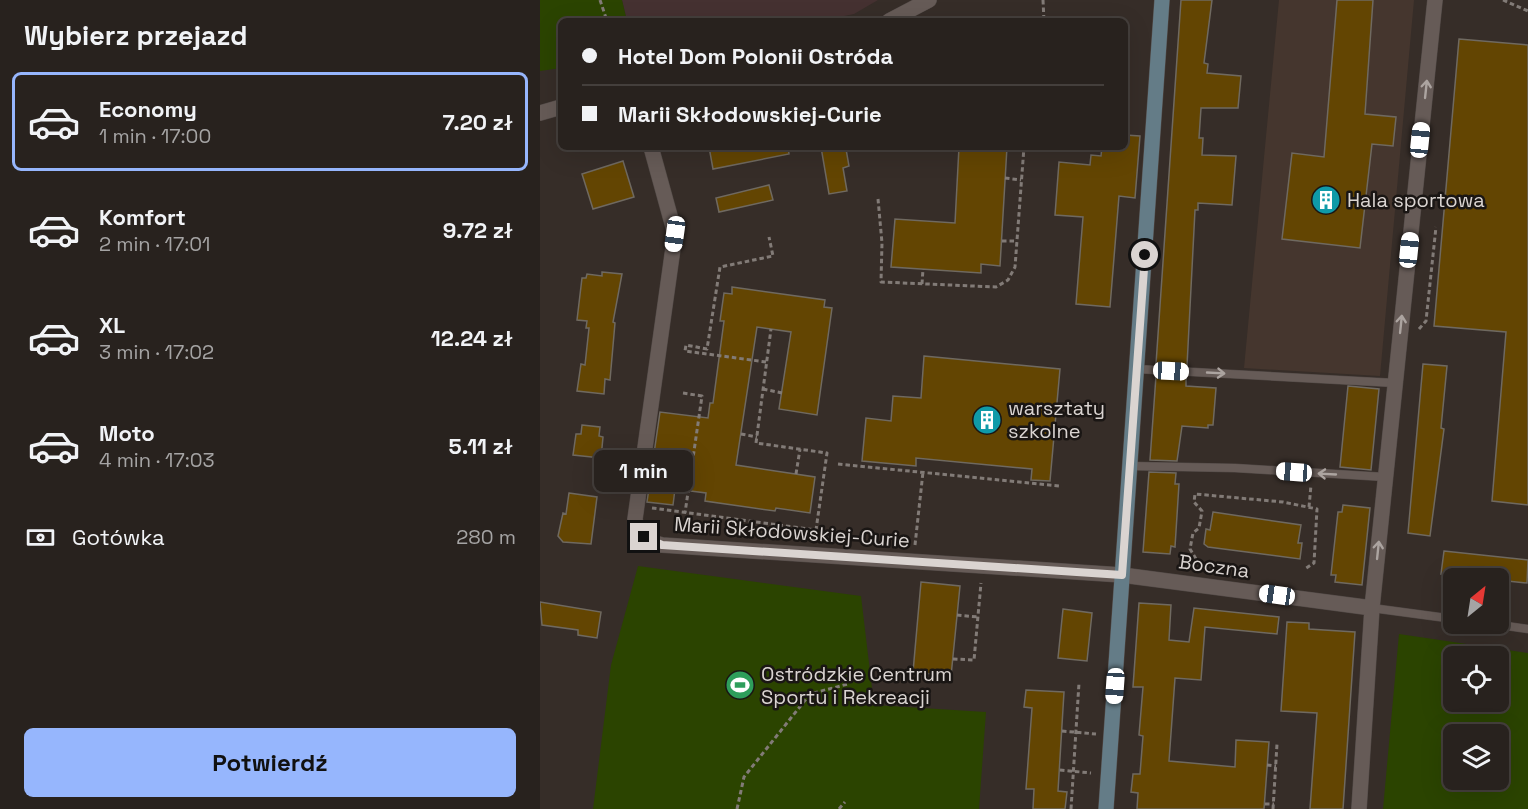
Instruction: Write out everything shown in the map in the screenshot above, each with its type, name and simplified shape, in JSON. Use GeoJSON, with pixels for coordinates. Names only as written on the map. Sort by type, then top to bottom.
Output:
{"type":"FeatureCollection","features":[{"type":"Feature","properties":{"kind":"street"},"geometry":{"type":"LineString","coordinates":[[895,18],[929,0]]}},
{"type":"Feature","properties":{"kind":"street"},"geometry":{"type":"LineString","coordinates":[[1106,809],[1162,0]]}},
{"type":"Feature","properties":{"kind":"street"},"geometry":{"type":"LineString","coordinates":[[1359,809],[1372,608],[1435,0]]}},
{"type":"Feature","properties":{"kind":"street"},"geometry":{"type":"LineString","coordinates":[[540,113],[558,109]]}},
{"type":"Feature","properties":{"kind":"street","name":"Marii Skłodowskiej-Curie"},"geometry":{"type":"LineString","coordinates":[[652,150],[675,234],[637,506],[636,525],[639,532],[650,542],[662,545],[1122,575]]}},
{"type":"Feature","properties":{"kind":"street","name":"Boczna"},"geometry":{"type":"LineString","coordinates":[[1122,575],[1372,608]]}},
{"type":"Feature","properties":{"kind":"lane"},"geometry":{"type":"LineString","coordinates":[[1137,369],[1395,382]]}},
{"type":"Feature","properties":{"kind":"lane"},"geometry":{"type":"LineString","coordinates":[[1130,466],[1235,468],[1385,477]]}},
{"type":"Feature","properties":{"kind":"lane"},"geometry":{"type":"LineString","coordinates":[[1372,608],[1443,618]]}},
{"type":"Feature","properties":{"kind":"lane"},"geometry":{"type":"LineString","coordinates":[[1509,626],[1528,628]]}},
{"type":"Feature","properties":{"kind":"path"},"geometry":{"type":"LineString","coordinates":[[600,0],[606,18]]}},
{"type":"Feature","properties":{"kind":"path"},"geometry":{"type":"LineString","coordinates":[[1043,0],[1044,18]]}},
{"type":"Feature","properties":{"kind":"path"},"geometry":{"type":"LineString","coordinates":[[1503,0],[1528,11]]}},
{"type":"Feature","properties":{"kind":"path"},"geometry":{"type":"LineString","coordinates":[[878,199],[882,243],[881,282],[989,288],[1002,284],[1015,267],[1024,150]]}},
{"type":"Feature","properties":{"kind":"path"},"geometry":{"type":"LineString","coordinates":[[1005,178],[1022,180]]}},
{"type":"Feature","properties":{"kind":"path"},"geometry":{"type":"LineString","coordinates":[[766,362],[686,351],[686,345],[707,349],[720,267],[773,256],[769,237]]}},
{"type":"Feature","properties":{"kind":"path"},"geometry":{"type":"LineString","coordinates":[[1002,241],[1017,242]]}},
{"type":"Feature","properties":{"kind":"path"},"geometry":{"type":"LineString","coordinates":[[922,284],[923,269]]}},
{"type":"Feature","properties":{"kind":"path"},"geometry":{"type":"LineString","coordinates":[[637,506],[816,530],[827,453],[756,443],[771,329]]}},
{"type":"Feature","properties":{"kind":"path"},"geometry":{"type":"LineString","coordinates":[[763,389],[782,393]]}},
{"type":"Feature","properties":{"kind":"path"},"geometry":{"type":"LineString","coordinates":[[683,393],[702,396],[685,513]]}},
{"type":"Feature","properties":{"kind":"path"},"geometry":{"type":"LineString","coordinates":[[741,434],[757,437]]}},
{"type":"Feature","properties":{"kind":"path"},"geometry":{"type":"LineString","coordinates":[[796,474],[800,449]]}},
{"type":"Feature","properties":{"kind":"path"},"geometry":{"type":"LineString","coordinates":[[838,464],[1060,486]]}},
{"type":"Feature","properties":{"kind":"path"},"geometry":{"type":"LineString","coordinates":[[914,561],[923,472]]}},
{"type":"Feature","properties":{"kind":"path"},"geometry":{"type":"LineString","coordinates":[[1308,507],[1313,473]]}},
{"type":"Feature","properties":{"kind":"path"},"geometry":{"type":"LineString","coordinates":[[1196,559],[1190,549],[1193,533],[1199,528],[1202,511],[1194,502],[1195,494],[1283,502],[1317,509],[1314,563],[1305,569]]}},
{"type":"Feature","properties":{"kind":"path"},"geometry":{"type":"LineString","coordinates":[[953,659],[974,660],[983,566]]}},
{"type":"Feature","properties":{"kind":"path"},"geometry":{"type":"LineString","coordinates":[[957,615],[978,617]]}},
{"type":"Feature","properties":{"kind":"path"},"geometry":{"type":"LineString","coordinates":[[1071,809],[1079,683]]}},
{"type":"Feature","properties":{"kind":"path"},"geometry":{"type":"LineString","coordinates":[[737,809],[744,777],[810,694],[848,684]]}},
{"type":"Feature","properties":{"kind":"path"},"geometry":{"type":"LineString","coordinates":[[1062,731],[1101,734]]}},
{"type":"Feature","properties":{"kind":"path"},"geometry":{"type":"LineString","coordinates":[[1274,809],[1278,744]]}},
{"type":"Feature","properties":{"kind":"path"},"geometry":{"type":"LineString","coordinates":[[1267,765],[1276,766]]}},
{"type":"Feature","properties":{"kind":"path"},"geometry":{"type":"LineString","coordinates":[[1060,770],[1098,774]]}},
{"type":"Feature","properties":{"kind":"path"},"geometry":{"type":"LineString","coordinates":[[839,809],[845,802]]}},
{"type":"Feature","properties":{"kind":"path"},"geometry":{"type":"LineString","coordinates":[[1265,804],[1274,804]]}},
{"type":"Feature","properties":{"kind":"shaded area"},"geometry":{"type":"Polygon","coordinates":[[[622,0],[878,0],[854,14],[834,18],[626,18],[622,0]]]}},
{"type":"Feature","properties":{"kind":"shaded area"},"geometry":{"type":"Polygon","coordinates":[[[1279,0],[1414,0],[1380,376],[1244,368],[1279,0]]]}},
{"type":"Feature","properties":{"kind":"green space"},"geometry":{"type":"Polygon","coordinates":[[[540,0],[622,0],[626,18],[558,18],[558,68],[540,71],[540,0]]]}},
{"type":"Feature","properties":{"kind":"green space","name":"Ostródzkie Centrum Sportu i Rekreacji"},"geometry":{"type":"Polygon","coordinates":[[[638,566],[861,596],[874,705],[986,712],[979,809],[593,809],[611,665],[638,566]]]}},
{"type":"Feature","properties":{"kind":"green space"},"geometry":{"type":"Polygon","coordinates":[[[1399,634],[1480,646],[1443,646],[1443,712],[1509,712],[1509,650],[1528,653],[1528,809],[1383,809],[1399,634]]]}},
{"type":"Feature","properties":{"kind":"building"},"geometry":{"type":"Polygon","coordinates":[[[1181,0],[1212,0],[1204,63],[1208,64],[1207,73],[1241,76],[1238,108],[1201,108],[1199,138],[1203,138],[1202,155],[1236,156],[1232,205],[1198,203],[1198,210],[1195,210],[1187,366],[1156,364],[1181,0]]]}},
{"type":"Feature","properties":{"kind":"building"},"geometry":{"type":"Polygon","coordinates":[[[1337,0],[1373,0],[1365,114],[1396,117],[1393,146],[1372,144],[1360,248],[1282,239],[1292,153],[1324,157],[1337,0]]]}},
{"type":"Feature","properties":{"kind":"building"},"geometry":{"type":"Polygon","coordinates":[[[1459,39],[1528,45],[1528,505],[1492,501],[1506,332],[1434,326],[1459,39]]]}},
{"type":"Feature","properties":{"kind":"building"},"geometry":{"type":"Polygon","coordinates":[[[1128,135],[1140,136],[1135,198],[1119,196],[1110,307],[1076,304],[1083,217],[1055,215],[1059,162],[1090,165],[1091,155],[1101,156],[1102,150],[1128,150],[1128,135]]]}},
{"type":"Feature","properties":{"kind":"building"},"geometry":{"type":"Polygon","coordinates":[[[710,150],[788,150],[789,154],[713,169],[710,150]]]}},
{"type":"Feature","properties":{"kind":"building"},"geometry":{"type":"Polygon","coordinates":[[[822,150],[846,150],[849,166],[843,168],[847,191],[829,194],[822,150]]]}},
{"type":"Feature","properties":{"kind":"building"},"geometry":{"type":"Polygon","coordinates":[[[959,150],[1007,150],[1000,266],[981,264],[981,273],[891,267],[895,219],[955,223],[959,150]]]}},
{"type":"Feature","properties":{"kind":"building"},"geometry":{"type":"Polygon","coordinates":[[[623,161],[634,197],[593,209],[582,174],[623,161]]]}},
{"type":"Feature","properties":{"kind":"building"},"geometry":{"type":"Polygon","coordinates":[[[769,185],[773,200],[719,212],[716,198],[769,185]]]}},
{"type":"Feature","properties":{"kind":"building"},"geometry":{"type":"Polygon","coordinates":[[[602,272],[622,274],[613,322],[615,323],[610,380],[605,379],[604,394],[577,391],[581,364],[585,365],[589,328],[586,328],[587,321],[577,320],[582,278],[586,278],[587,274],[602,276],[602,272]]]}},
{"type":"Feature","properties":{"kind":"building"},"geometry":{"type":"Polygon","coordinates":[[[732,287],[825,300],[824,307],[832,308],[817,415],[779,409],[791,332],[757,327],[736,465],[815,477],[810,513],[776,508],[775,511],[705,501],[706,493],[675,489],[673,505],[647,502],[660,412],[708,418],[710,403],[713,403],[724,321],[720,321],[724,293],[732,294],[732,287]]]}},
{"type":"Feature","properties":{"kind":"building","name":"warsztaty szkolne"},"geometry":{"type":"Polygon","coordinates":[[[924,356],[1060,369],[1050,481],[1031,480],[1032,469],[916,458],[916,466],[862,461],[866,418],[891,421],[893,396],[921,398],[924,356]]]}},
{"type":"Feature","properties":{"kind":"building"},"geometry":{"type":"Polygon","coordinates":[[[1423,364],[1447,366],[1441,428],[1444,429],[1430,536],[1408,533],[1423,364]]]}},
{"type":"Feature","properties":{"kind":"building"},"geometry":{"type":"Polygon","coordinates":[[[1156,376],[1186,378],[1186,386],[1216,388],[1213,425],[1208,425],[1208,428],[1182,426],[1177,461],[1150,460],[1156,376]]]}},
{"type":"Feature","properties":{"kind":"building"},"geometry":{"type":"Polygon","coordinates":[[[1348,386],[1379,389],[1371,470],[1340,467],[1348,386]]]}},
{"type":"Feature","properties":{"kind":"building"},"geometry":{"type":"Polygon","coordinates":[[[582,425],[600,427],[599,436],[603,437],[601,458],[573,455],[576,434],[581,434],[582,425]]]}},
{"type":"Feature","properties":{"kind":"building"},"geometry":{"type":"Polygon","coordinates":[[[1149,472],[1176,473],[1175,484],[1179,484],[1175,547],[1171,546],[1170,554],[1143,552],[1149,472]]]}},
{"type":"Feature","properties":{"kind":"building"},"geometry":{"type":"Polygon","coordinates":[[[569,493],[597,497],[591,544],[563,542],[558,536],[563,513],[566,514],[569,493]]]}},
{"type":"Feature","properties":{"kind":"building"},"geometry":{"type":"Polygon","coordinates":[[[1343,505],[1370,508],[1362,585],[1335,582],[1336,575],[1331,575],[1338,512],[1342,512],[1343,505]]]}},
{"type":"Feature","properties":{"kind":"building"},"geometry":{"type":"Polygon","coordinates":[[[1213,512],[1301,525],[1298,543],[1302,543],[1300,559],[1208,547],[1204,544],[1206,529],[1210,530],[1213,512]]]}},
{"type":"Feature","properties":{"kind":"building"},"geometry":{"type":"Polygon","coordinates":[[[1444,551],[1528,560],[1527,583],[1509,581],[1509,568],[1443,568],[1443,574],[1441,574],[1444,551]]]}},
{"type":"Feature","properties":{"kind":"building"},"geometry":{"type":"Polygon","coordinates":[[[921,582],[960,586],[951,676],[913,672],[921,582]]]}},
{"type":"Feature","properties":{"kind":"building"},"geometry":{"type":"Polygon","coordinates":[[[540,602],[601,612],[597,638],[578,635],[578,630],[542,625],[540,602]]]}},
{"type":"Feature","properties":{"kind":"building"},"geometry":{"type":"Polygon","coordinates":[[[1139,603],[1171,605],[1169,640],[1189,642],[1194,608],[1279,617],[1277,634],[1205,627],[1201,680],[1175,678],[1169,761],[1235,767],[1236,740],[1269,742],[1264,809],[1137,809],[1138,793],[1131,792],[1133,774],[1140,774],[1143,736],[1139,735],[1143,687],[1133,687],[1139,603]]]}},
{"type":"Feature","properties":{"kind":"building"},"geometry":{"type":"Polygon","coordinates":[[[1063,609],[1092,613],[1087,661],[1058,658],[1063,609]]]}},
{"type":"Feature","properties":{"kind":"building"},"geometry":{"type":"Polygon","coordinates":[[[1287,622],[1309,623],[1309,629],[1355,632],[1343,809],[1310,809],[1317,713],[1281,711],[1287,622]]]}},
{"type":"Feature","properties":{"kind":"building"},"geometry":{"type":"Polygon","coordinates":[[[1026,690],[1064,692],[1058,791],[1067,792],[1065,809],[1033,809],[1034,789],[1026,789],[1032,708],[1024,707],[1026,690]]]}},
{"type":"Feature","properties":{"kind":"place","name":"Hala sportowa"},"geometry":{"type":"Point","coordinates":[1326,200]}},
{"type":"Feature","properties":{"kind":"place","name":"warsztaty szkolne"},"geometry":{"type":"Point","coordinates":[987,420]}},
{"type":"Feature","properties":{"kind":"place","name":"Ostródzkie Centrum Sportu i Rekreacji"},"geometry":{"type":"Point","coordinates":[740,685]}},
{"type":"Feature","properties":{"kind":"route"},"geometry":{"type":"LineString","coordinates":[[644,537],[650,542],[662,545],[1122,575],[1145,255]]}}]}
